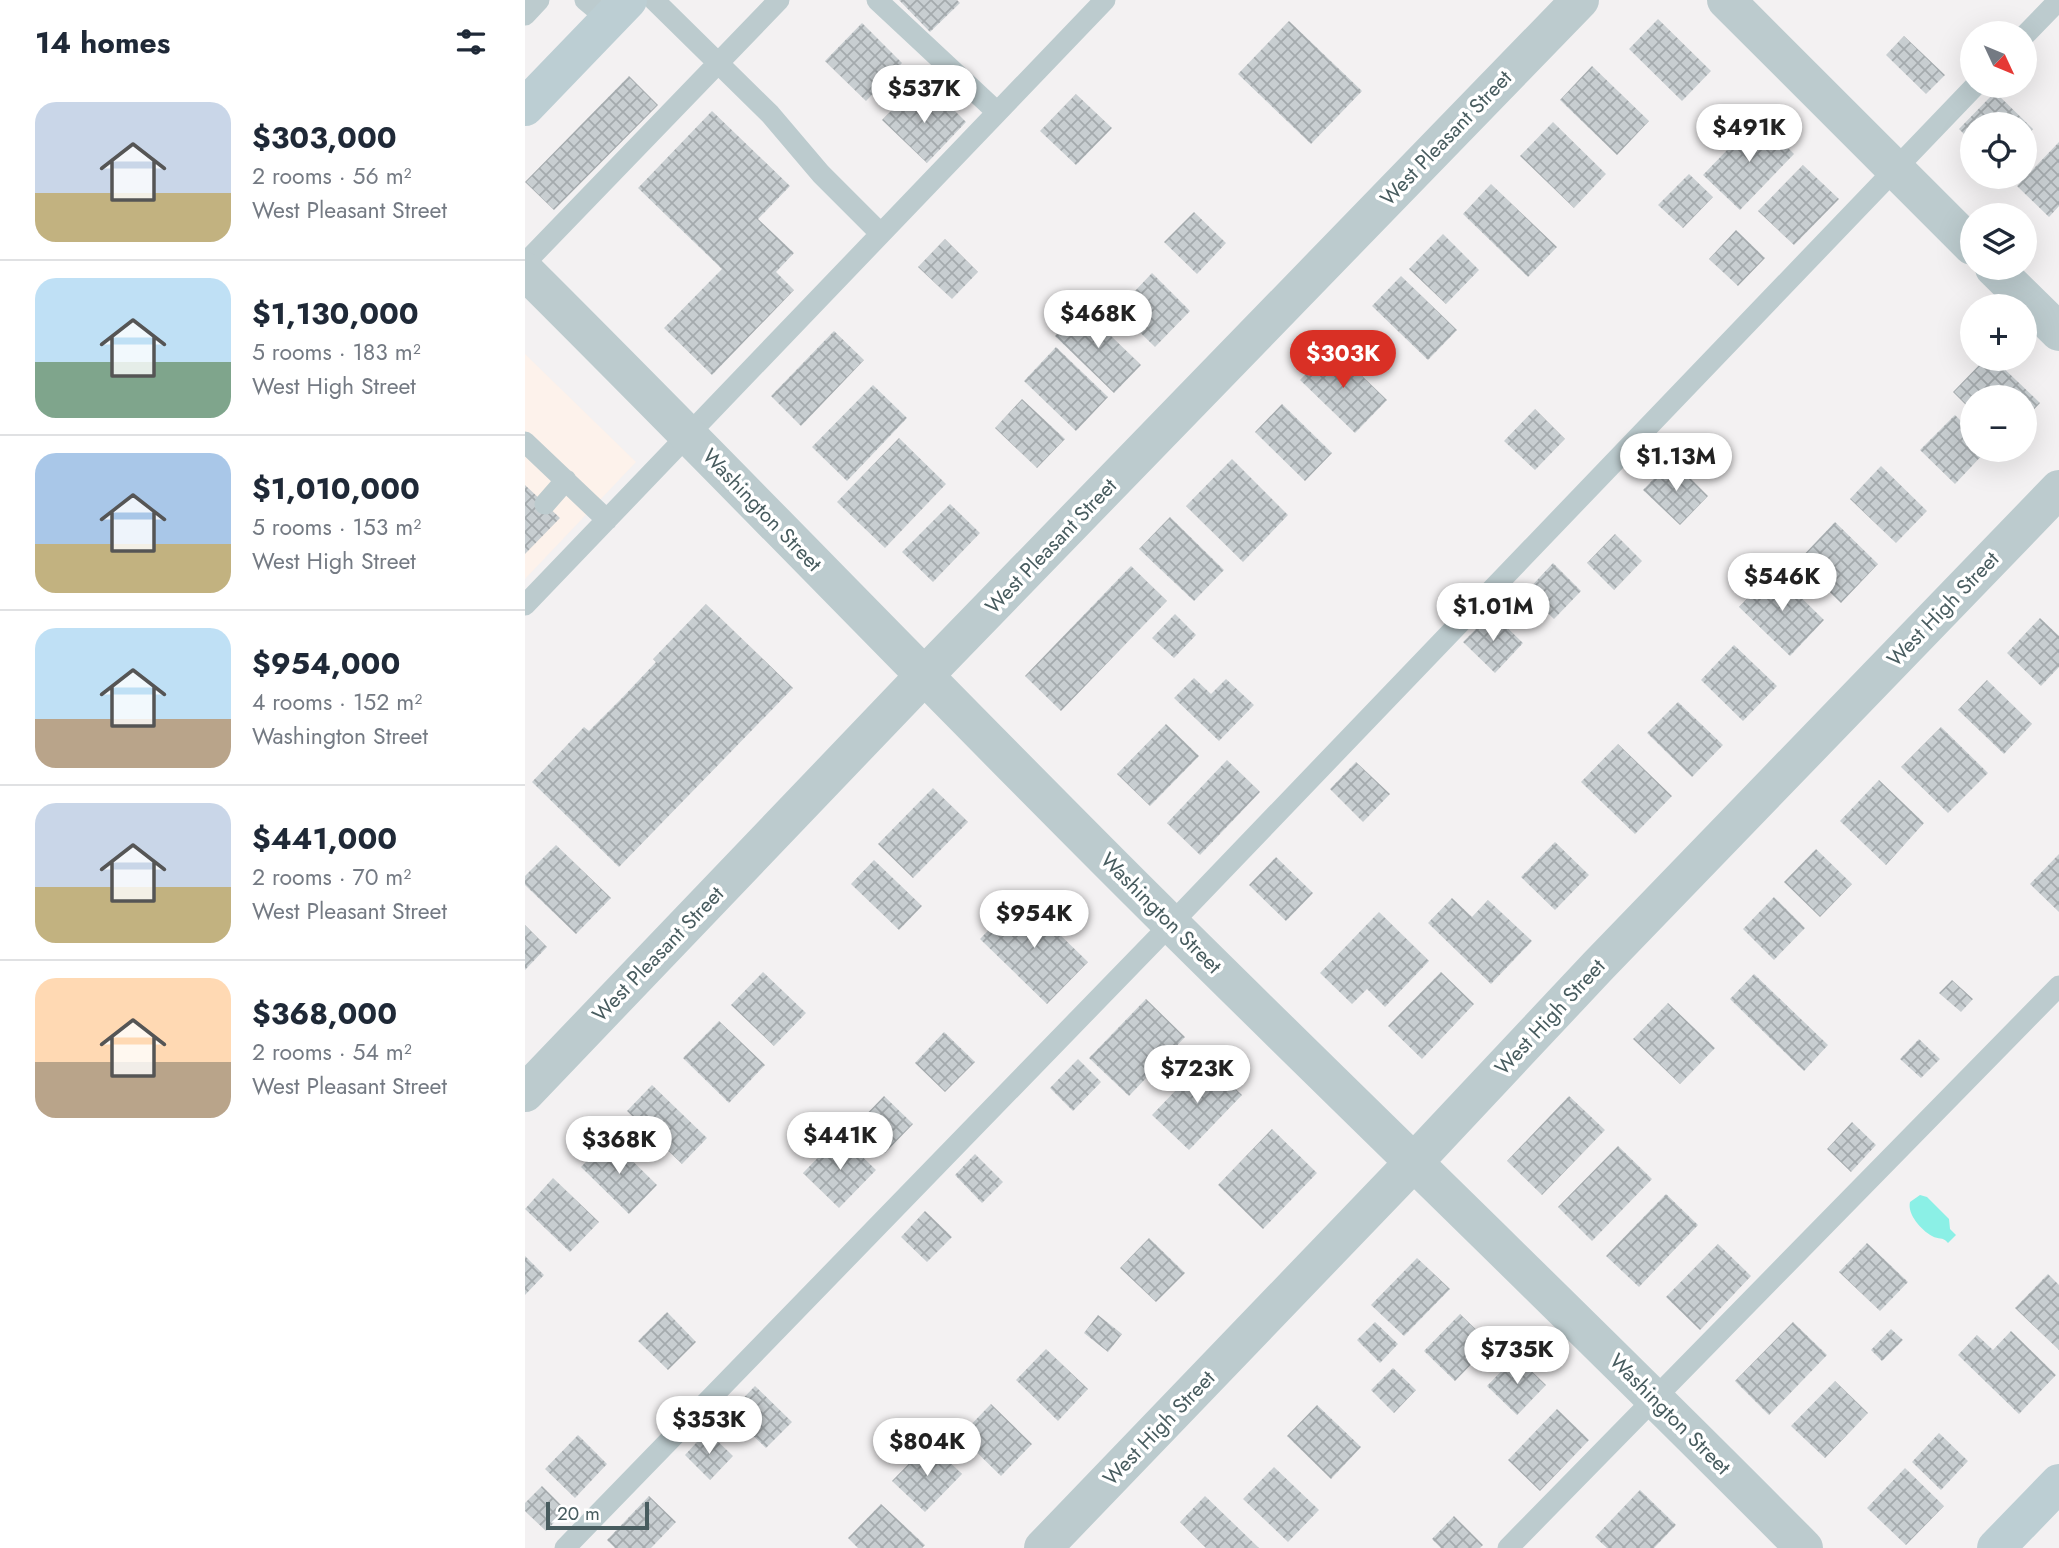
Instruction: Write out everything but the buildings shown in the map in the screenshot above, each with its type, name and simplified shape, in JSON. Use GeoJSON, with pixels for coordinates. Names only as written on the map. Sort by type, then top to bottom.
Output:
{"type":"FeatureCollection","features":[{"type":"Feature","properties":{"kind":"main road"},"geometry":{"type":"LineString","coordinates":[[525,107],[607,7]]}},
{"type":"Feature","properties":{"kind":"main road"},"geometry":{"type":"LineString","coordinates":[[1996,1548],[2059,1483]]}},
{"type":"Feature","properties":{"kind":"street","name":"West Pleasant Street"},"geometry":{"type":"LineString","coordinates":[[525,1093],[923,677],[1580,0]]}},
{"type":"Feature","properties":{"kind":"street"},"geometry":{"type":"LineString","coordinates":[[1726,0],[1960,234]]}},
{"type":"Feature","properties":{"kind":"street","name":"Washington Street"},"geometry":{"type":"LineString","coordinates":[[525,271],[690,435],[923,677],[1804,1548]]}},
{"type":"Feature","properties":{"kind":"street"},"geometry":{"type":"LineString","coordinates":[[2006,280],[2059,332]]}},
{"type":"Feature","properties":{"kind":"street","name":"West High Street"},"geometry":{"type":"LineString","coordinates":[[1043,1548],[2059,489]]}},
{"type":"Feature","properties":{"kind":"lane"},"geometry":{"type":"LineString","coordinates":[[525,15],[539,0]]}},
{"type":"Feature","properties":{"kind":"lane"},"geometry":{"type":"LineString","coordinates":[[654,0],[770,114],[821,174],[880,233]]}},
{"type":"Feature","properties":{"kind":"lane"},"geometry":{"type":"LineString","coordinates":[[525,263],[779,0]]}},
{"type":"Feature","properties":{"kind":"lane"},"geometry":{"type":"LineString","coordinates":[[877,0],[997,112]]}},
{"type":"Feature","properties":{"kind":"lane"},"geometry":{"type":"LineString","coordinates":[[525,605],[1105,0]]}},
{"type":"Feature","properties":{"kind":"lane"},"geometry":{"type":"LineString","coordinates":[[2037,23],[2059,0]]}},
{"type":"Feature","properties":{"kind":"lane"},"geometry":{"type":"LineString","coordinates":[[565,1548],[1171,924],[1963,98]]}},
{"type":"Feature","properties":{"kind":"lane"},"geometry":{"type":"LineString","coordinates":[[525,442],[607,520]]}},
{"type":"Feature","properties":{"kind":"lane"},"geometry":{"type":"LineString","coordinates":[[545,504],[566,480]]}},
{"type":"Feature","properties":{"kind":"lane"},"geometry":{"type":"LineString","coordinates":[[1508,1548],[2059,986]]}},
{"type":"Feature","properties":{"kind":"shaded area"},"geometry":{"type":"Polygon","coordinates":[[[525,354],[636,462],[525,579],[525,354]]]}},
{"type":"Feature","properties":{"kind":"water"},"geometry":{"type":"Polygon","coordinates":[[[1920,1195],[1927,1197],[1949,1219],[1950,1229],[1956,1235],[1948,1243],[1928,1233],[1919,1226],[1913,1216],[1910,1202],[1920,1195]]]}}]}
